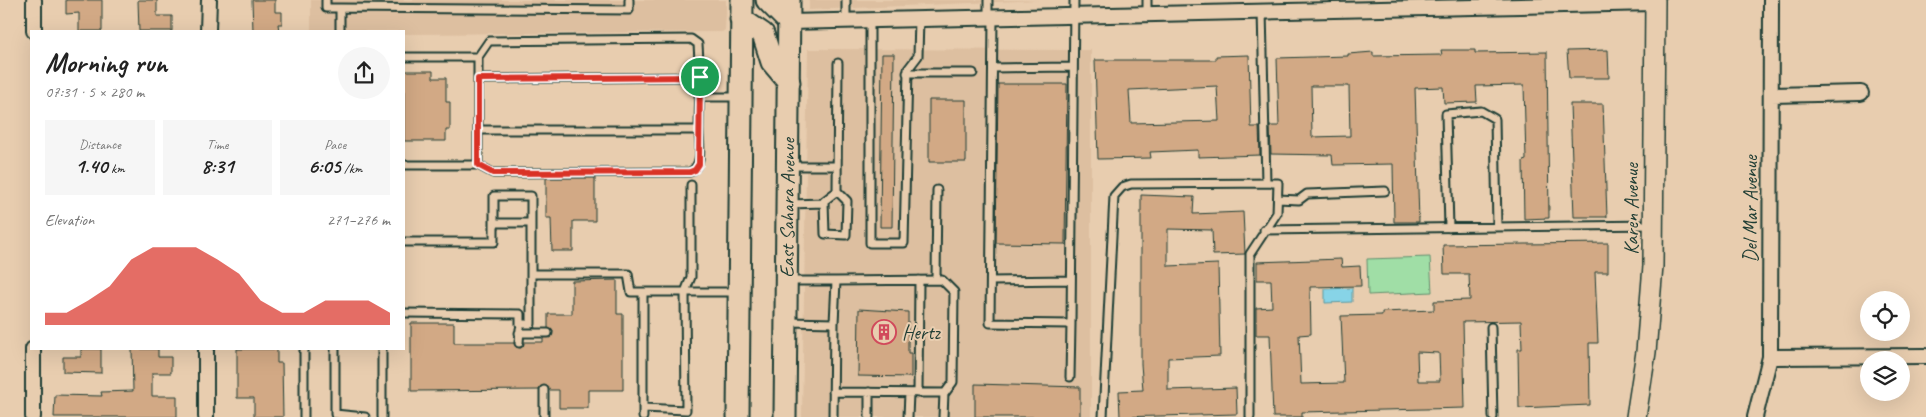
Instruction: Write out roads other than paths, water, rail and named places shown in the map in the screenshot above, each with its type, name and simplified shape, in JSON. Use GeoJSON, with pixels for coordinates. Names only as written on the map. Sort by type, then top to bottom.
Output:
{"type":"FeatureCollection","features":[{"type":"Feature","properties":{"kind":"main road"},"geometry":{"type":"LineString","coordinates":[[767,0],[789,22]]}},
{"type":"Feature","properties":{"kind":"main road","name":"East Sahara Avenue"},"geometry":{"type":"LineString","coordinates":[[785,417],[789,0]]}},
{"type":"Feature","properties":{"kind":"main road"},"geometry":{"type":"LineString","coordinates":[[742,10],[763,34],[772,62],[789,82]]}},
{"type":"Feature","properties":{"kind":"main road"},"geometry":{"type":"LineString","coordinates":[[738,417],[742,10]]}},
{"type":"Feature","properties":{"kind":"street"},"geometry":{"type":"LineString","coordinates":[[34,0],[34,30]]}},
{"type":"Feature","properties":{"kind":"street"},"geometry":{"type":"LineString","coordinates":[[208,30],[209,0]]}},
{"type":"Feature","properties":{"kind":"street","name":"Del Mar Avenue"},"geometry":{"type":"LineString","coordinates":[[1755,417],[1770,357],[1771,0]]}},
{"type":"Feature","properties":{"kind":"street"},"geometry":{"type":"LineString","coordinates":[[789,22],[1073,15],[1147,7],[1262,11],[1442,4],[1655,1]]}},
{"type":"Feature","properties":{"kind":"street","name":"Karen Avenue"},"geometry":{"type":"LineString","coordinates":[[1636,417],[1646,352],[1653,266],[1655,1]]}},
{"type":"Feature","properties":{"kind":"street"},"geometry":{"type":"LineString","coordinates":[[1771,95],[1861,94]]}},
{"type":"Feature","properties":{"kind":"street"},"geometry":{"type":"LineString","coordinates":[[33,350],[33,417]]}},
{"type":"Feature","properties":{"kind":"street"},"geometry":{"type":"LineString","coordinates":[[206,350],[206,417]]}},
{"type":"Feature","properties":{"kind":"street"},"geometry":{"type":"LineString","coordinates":[[1770,357],[1926,356]]}},
{"type":"Feature","properties":{"kind":"lane"},"geometry":{"type":"LineString","coordinates":[[326,0],[326,8],[369,4],[629,10],[629,0]]}},
{"type":"Feature","properties":{"kind":"lane"},"geometry":{"type":"LineString","coordinates":[[846,0],[846,20]]}},
{"type":"Feature","properties":{"kind":"lane"},"geometry":{"type":"LineString","coordinates":[[988,0],[992,68],[990,323],[1070,324]]}},
{"type":"Feature","properties":{"kind":"lane"},"geometry":{"type":"LineString","coordinates":[[1070,378],[1074,0]]}},
{"type":"Feature","properties":{"kind":"lane"},"geometry":{"type":"LineString","coordinates":[[340,8],[340,30]]}},
{"type":"Feature","properties":{"kind":"lane"},"geometry":{"type":"LineString","coordinates":[[1262,11],[1266,184]]}},
{"type":"Feature","properties":{"kind":"lane"},"geometry":{"type":"LineString","coordinates":[[870,20],[870,243],[904,242],[907,73],[918,56],[919,19]]}},
{"type":"Feature","properties":{"kind":"lane"},"geometry":{"type":"LineString","coordinates":[[405,165],[478,165],[493,173],[690,172],[695,170],[699,164],[700,49],[698,44],[692,40],[489,41],[478,57],[478,165]]}},
{"type":"Feature","properties":{"kind":"lane"},"geometry":{"type":"LineString","coordinates":[[405,57],[478,57]]}},
{"type":"Feature","properties":{"kind":"lane"},"geometry":{"type":"LineString","coordinates":[[824,203],[825,234],[846,235],[847,201],[837,191],[838,63]]}},
{"type":"Feature","properties":{"kind":"lane"},"geometry":{"type":"LineString","coordinates":[[992,68],[1073,67]]}},
{"type":"Feature","properties":{"kind":"lane"},"geometry":{"type":"LineString","coordinates":[[907,73],[973,73]]}},
{"type":"Feature","properties":{"kind":"lane"},"geometry":{"type":"LineString","coordinates":[[478,79],[700,77]]}},
{"type":"Feature","properties":{"kind":"lane"},"geometry":{"type":"LineString","coordinates":[[699,97],[741,96]]}},
{"type":"Feature","properties":{"kind":"lane"},"geometry":{"type":"LineString","coordinates":[[1449,228],[1446,114],[1481,111],[1495,119],[1497,227]]}},
{"type":"Feature","properties":{"kind":"lane"},"geometry":{"type":"LineString","coordinates":[[478,130],[699,130]]}},
{"type":"Feature","properties":{"kind":"lane"},"geometry":{"type":"LineString","coordinates":[[788,166],[837,166]]}},
{"type":"Feature","properties":{"kind":"lane"},"geometry":{"type":"LineString","coordinates":[[1103,417],[1114,196],[1122,188],[1131,184],[1278,184],[1277,213],[1264,230],[1250,254],[1250,417]]}},
{"type":"Feature","properties":{"kind":"lane"},"geometry":{"type":"LineString","coordinates":[[643,408],[686,410],[684,292],[691,277],[691,185]]}},
{"type":"Feature","properties":{"kind":"lane"},"geometry":{"type":"LineString","coordinates":[[936,280],[937,190]]}},
{"type":"Feature","properties":{"kind":"lane"},"geometry":{"type":"LineString","coordinates":[[787,204],[824,203],[837,191]]}},
{"type":"Feature","properties":{"kind":"lane"},"geometry":{"type":"LineString","coordinates":[[1278,199],[1299,200],[1307,194],[1386,191]]}},
{"type":"Feature","properties":{"kind":"lane"},"geometry":{"type":"LineString","coordinates":[[405,242],[494,242],[494,196],[531,196],[531,333]]}},
{"type":"Feature","properties":{"kind":"lane"},"geometry":{"type":"LineString","coordinates":[[494,223],[531,223]]}},
{"type":"Feature","properties":{"kind":"lane"},"geometry":{"type":"LineString","coordinates":[[1264,230],[1654,225]]}},
{"type":"Feature","properties":{"kind":"lane"},"geometry":{"type":"LineString","coordinates":[[531,274],[628,274],[631,292],[738,292]]}},
{"type":"Feature","properties":{"kind":"lane"},"geometry":{"type":"LineString","coordinates":[[918,393],[919,280]]}},
{"type":"Feature","properties":{"kind":"lane"},"geometry":{"type":"LineString","coordinates":[[786,281],[942,280],[954,292],[953,382],[944,393],[943,417]]}},
{"type":"Feature","properties":{"kind":"lane"},"geometry":{"type":"LineString","coordinates":[[990,281],[1071,280]]}},
{"type":"Feature","properties":{"kind":"lane"},"geometry":{"type":"LineString","coordinates":[[833,417],[836,282]]}},
{"type":"Feature","properties":{"kind":"lane"},"geometry":{"type":"LineString","coordinates":[[643,292],[643,417]]}},
{"type":"Feature","properties":{"kind":"lane"},"geometry":{"type":"LineString","coordinates":[[405,313],[520,314],[519,342]]}},
{"type":"Feature","properties":{"kind":"lane"},"geometry":{"type":"LineString","coordinates":[[786,322],[834,323]]}},
{"type":"Feature","properties":{"kind":"lane"},"geometry":{"type":"LineString","coordinates":[[520,324],[531,324]]}},
{"type":"Feature","properties":{"kind":"lane"},"geometry":{"type":"LineString","coordinates":[[1492,327],[1493,417]]}},
{"type":"Feature","properties":{"kind":"lane"},"geometry":{"type":"LineString","coordinates":[[519,333],[548,333]]}},
{"type":"Feature","properties":{"kind":"lane"},"geometry":{"type":"LineString","coordinates":[[304,350],[304,417]]}},
{"type":"Feature","properties":{"kind":"lane"},"geometry":{"type":"LineString","coordinates":[[335,350],[335,414],[365,417]]}},
{"type":"Feature","properties":{"kind":"lane"},"geometry":{"type":"LineString","coordinates":[[382,350],[382,417]]}},
{"type":"Feature","properties":{"kind":"lane"},"geometry":{"type":"LineString","coordinates":[[544,390],[544,417]]}},
{"type":"Feature","properties":{"kind":"lane"},"geometry":{"type":"LineString","coordinates":[[833,392],[944,393]]}},
{"type":"Feature","properties":{"kind":"lane"},"geometry":{"type":"LineString","coordinates":[[869,417],[870,392]]}},
{"type":"Feature","properties":{"kind":"lane"},"geometry":{"type":"LineString","coordinates":[[908,417],[909,392]]}},
{"type":"Feature","properties":{"kind":"water"},"geometry":{"type":"Polygon","coordinates":[[[1352,288],[1352,302],[1325,303],[1325,289],[1352,288]]]}},
{"type":"Feature","properties":{"kind":"place","name":"Hertz"},"geometry":{"type":"Point","coordinates":[884,332]}}]}
